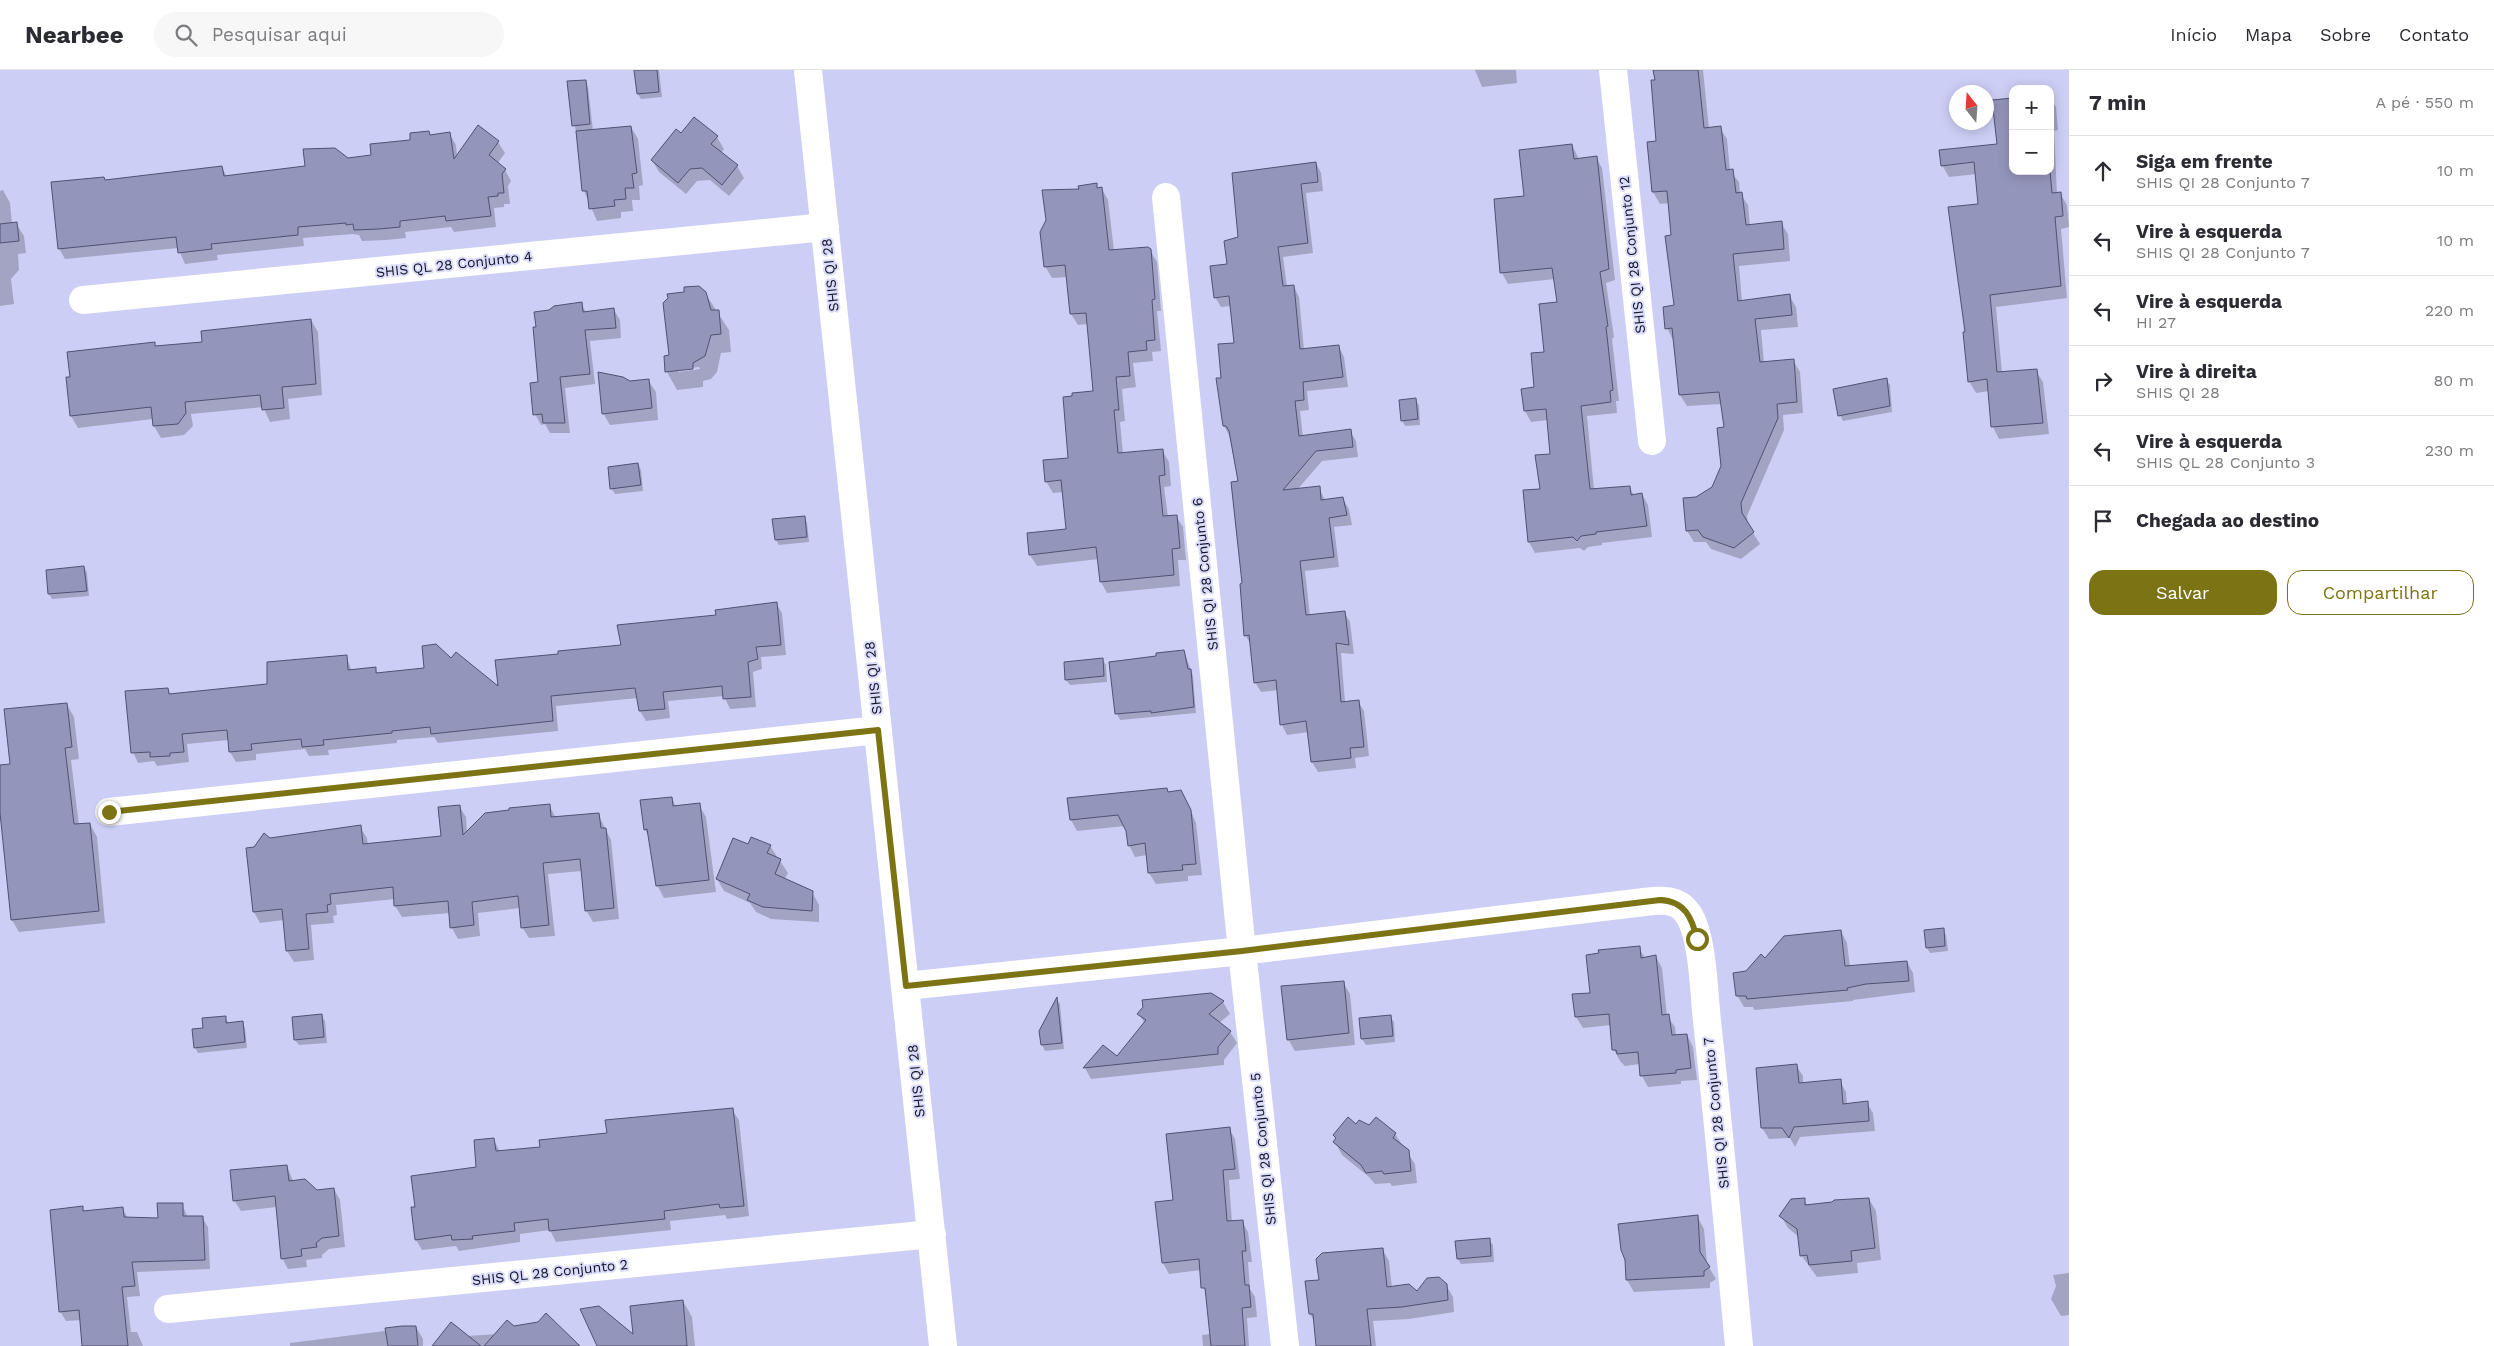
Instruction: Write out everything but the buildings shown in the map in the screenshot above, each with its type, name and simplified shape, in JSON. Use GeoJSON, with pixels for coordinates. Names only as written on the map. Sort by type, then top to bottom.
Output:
{"type":"FeatureCollection","features":[{"type":"Feature","properties":{"kind":"street","name":"SHIS QI 28"},"geometry":{"type":"LineString","coordinates":[[808,70],[943,1346]]}},
{"type":"Feature","properties":{"kind":"street","name":"SHIS QI 28 Conjunto 12"},"geometry":{"type":"LineString","coordinates":[[1613,70],[1652,441]]}},
{"type":"Feature","properties":{"kind":"street","name":"SHIS QI 28 Conjunto 6"},"geometry":{"type":"LineString","coordinates":[[1166,197],[1242,951]]}},
{"type":"Feature","properties":{"kind":"street","name":"SHIS QL 28 Conjunto 4"},"geometry":{"type":"LineString","coordinates":[[83,300],[825,227]]}},
{"type":"Feature","properties":{"kind":"street"},"geometry":{"type":"LineString","coordinates":[[109,812],[878,730]]}},
{"type":"Feature","properties":{"kind":"street","name":"SHIS QI 28 Conjunto 7"},"geometry":{"type":"LineString","coordinates":[[1242,951],[1660,900],[1676,903],[1686,911],[1693,922],[1697,939],[1712,1061],[1739,1346]]}},
{"type":"Feature","properties":{"kind":"street"},"geometry":{"type":"LineString","coordinates":[[906,986],[1242,951]]}},
{"type":"Feature","properties":{"kind":"street","name":"SHIS QI 28 Conjunto 5"},"geometry":{"type":"LineString","coordinates":[[1242,951],[1285,1346]]}},
{"type":"Feature","properties":{"kind":"street","name":"SHIS QL 28 Conjunto 2"},"geometry":{"type":"LineString","coordinates":[[168,1310],[932,1234]]}},
{"type":"Feature","properties":{"kind":"route"},"geometry":{"type":"LineString","coordinates":[[109,812],[878,730],[906,986],[1242,951],[1660,900],[1676,903],[1686,911],[1693,922],[1697,939]]}}]}
